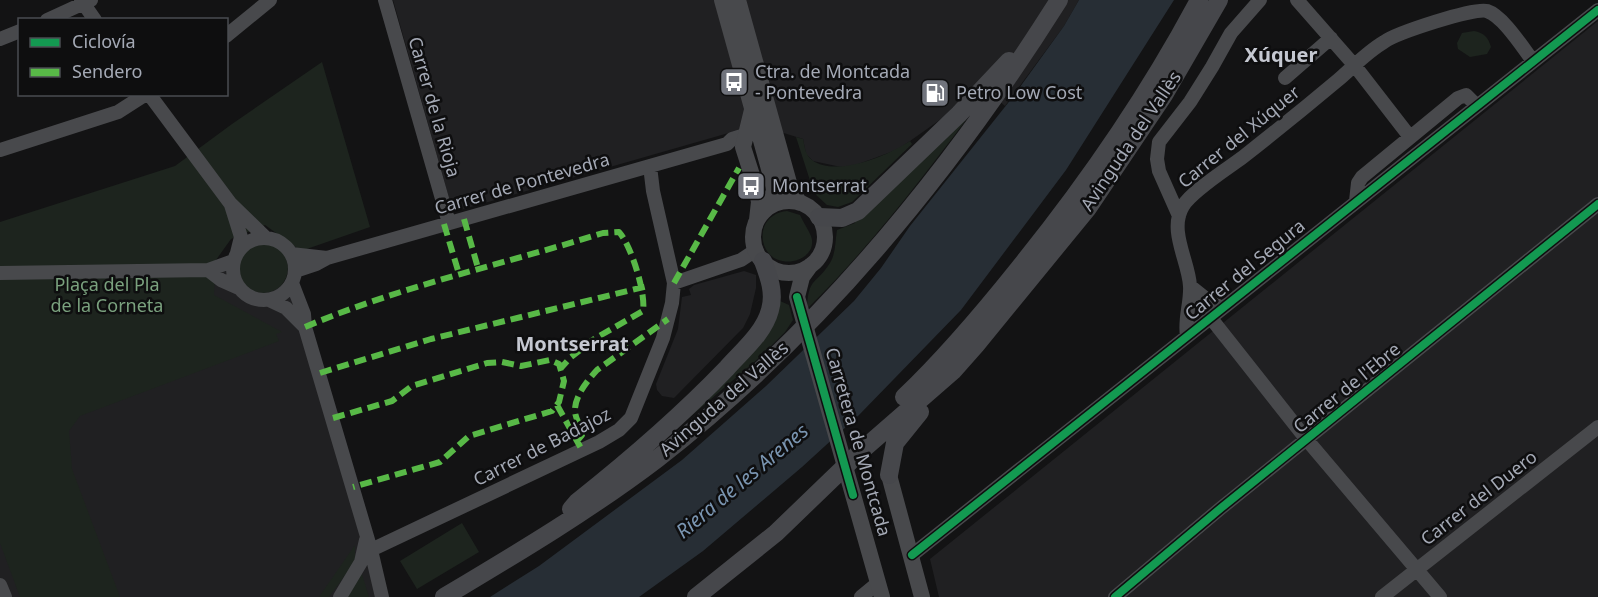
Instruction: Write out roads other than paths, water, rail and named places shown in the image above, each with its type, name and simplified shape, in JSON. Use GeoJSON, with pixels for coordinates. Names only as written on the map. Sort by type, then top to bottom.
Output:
{"type":"FeatureCollection","features":[{"type":"Feature","properties":{"kind":"main road","name":"Avinguda del Vallès"},"geometry":{"type":"LineString","coordinates":[[696,597],[754,552],[854,452],[981,315],[1074,199],[1140,102],[1199,0]]}},
{"type":"Feature","properties":{"kind":"main road","name":"Avinguda del Vallès"},"geometry":{"type":"LineString","coordinates":[[681,597],[754,540],[854,452],[953,371],[1088,208],[1164,95],[1219,0]]}},
{"type":"Feature","properties":{"kind":"main road","name":"Avinguda del Vallès"},"geometry":{"type":"LineString","coordinates":[[444,597],[603,498],[657,458],[742,387],[830,302],[942,171],[1010,77],[1056,5]]}},
{"type":"Feature","properties":{"kind":"main road"},"geometry":{"type":"LineString","coordinates":[[819,218],[842,218],[858,211],[959,114],[1056,5]]}},
{"type":"Feature","properties":{"kind":"main road"},"geometry":{"type":"LineString","coordinates":[[557,526],[577,502],[660,434],[751,341],[768,317],[772,301],[771,285],[760,256]]}},
{"type":"Feature","properties":{"kind":"main road"},"geometry":{"type":"LineString","coordinates":[[889,475],[895,443],[953,371]]}},
{"type":"Feature","properties":{"kind":"main road"},"geometry":{"type":"LineString","coordinates":[[854,452],[878,459],[889,475]]}},
{"type":"Feature","properties":{"kind":"street"},"geometry":{"type":"LineString","coordinates":[[228,34],[270,0]]}},
{"type":"Feature","properties":{"kind":"street","name":"Carrer de la Rioja"},"geometry":{"type":"LineString","coordinates":[[385,0],[448,223]]}},
{"type":"Feature","properties":{"kind":"street"},"geometry":{"type":"LineString","coordinates":[[722,0],[774,190],[770,207]]}},
{"type":"Feature","properties":{"kind":"street"},"geometry":{"type":"LineString","coordinates":[[738,0],[791,190],[800,202],[814,211],[823,226],[822,252],[802,277],[797,297]]}},
{"type":"Feature","properties":{"kind":"street"},"geometry":{"type":"LineString","coordinates":[[1179,216],[1159,171],[1158,142],[1190,102],[1231,33],[1260,0]]}},
{"type":"Feature","properties":{"kind":"street"},"geometry":{"type":"LineString","coordinates":[[1297,0],[1355,66],[1410,137]]}},
{"type":"Feature","properties":{"kind":"street"},"geometry":{"type":"LineString","coordinates":[[51,18],[85,1],[94,18]]}},
{"type":"Feature","properties":{"kind":"street","name":"Carrer del Xúquer"},"geometry":{"type":"LineString","coordinates":[[1187,336],[1190,286],[1181,251],[1179,216],[1183,206],[1198,191],[1384,41],[1459,15],[1486,10],[1506,27],[1533,61]]}},
{"type":"Feature","properties":{"kind":"street","name":"Carrer del Segura"},"geometry":{"type":"LineString","coordinates":[[912,555],[1598,10]]}},
{"type":"Feature","properties":{"kind":"street"},"geometry":{"type":"LineString","coordinates":[[0,39],[18,32]]}},
{"type":"Feature","properties":{"kind":"street"},"geometry":{"type":"LineString","coordinates":[[1285,78],[1331,38]]}},
{"type":"Feature","properties":{"kind":"street"},"geometry":{"type":"LineString","coordinates":[[1356,201],[1358,183],[1362,177],[1458,98],[1466,95],[1476,106]]}},
{"type":"Feature","properties":{"kind":"street"},"geometry":{"type":"LineString","coordinates":[[0,150],[118,112],[145,96]]}},
{"type":"Feature","properties":{"kind":"street"},"geometry":{"type":"LineString","coordinates":[[150,96],[230,203],[265,237],[280,242],[291,254],[293,277],[304,314],[305,327],[383,595]]}},
{"type":"Feature","properties":{"kind":"street"},"geometry":{"type":"LineString","coordinates":[[738,142],[751,119],[752,109]]}},
{"type":"Feature","properties":{"kind":"street"},"geometry":{"type":"LineString","coordinates":[[738,142],[755,151],[769,169]]}},
{"type":"Feature","properties":{"kind":"street"},"geometry":{"type":"LineString","coordinates":[[738,142],[757,191],[759,202],[753,235],[760,256],[780,271],[795,272],[810,266]]}},
{"type":"Feature","properties":{"kind":"street","name":"Carrer de Pontevedra"},"geometry":{"type":"LineString","coordinates":[[293,277],[327,258],[738,142]]}},
{"type":"Feature","properties":{"kind":"street","name":"Carrer de Badajoz"},"geometry":{"type":"LineString","coordinates":[[369,544],[599,442],[626,425],[636,408],[663,338],[675,283],[653,191],[650,166]]}},
{"type":"Feature","properties":{"kind":"street"},"geometry":{"type":"LineString","coordinates":[[757,220],[770,207],[784,201],[800,202]]}},
{"type":"Feature","properties":{"kind":"street"},"geometry":{"type":"LineString","coordinates":[[230,203],[241,237],[232,271],[239,288]]}},
{"type":"Feature","properties":{"kind":"street","name":"Carrer de l'Ebre"},"geometry":{"type":"LineString","coordinates":[[1115,597],[1221,508],[1598,204]]}},
{"type":"Feature","properties":{"kind":"street"},"geometry":{"type":"LineString","coordinates":[[0,273],[208,270],[235,258],[248,242],[265,237]]}},
{"type":"Feature","properties":{"kind":"street","name":"Carrer de Pontevedra"},"geometry":{"type":"LineString","coordinates":[[291,254],[327,258]]}},
{"type":"Feature","properties":{"kind":"street"},"geometry":{"type":"LineString","coordinates":[[675,283],[741,260],[760,256]]}},
{"type":"Feature","properties":{"kind":"street"},"geometry":{"type":"LineString","coordinates":[[208,270],[249,296],[269,300],[286,308],[305,327]]}},
{"type":"Feature","properties":{"kind":"street","name":"Carretera de Montcada"},"geometry":{"type":"LineString","coordinates":[[780,271],[797,297],[880,590]]}},
{"type":"Feature","properties":{"kind":"street"},"geometry":{"type":"LineString","coordinates":[[269,300],[286,291],[293,277]]}},
{"type":"Feature","properties":{"kind":"street"},"geometry":{"type":"LineString","coordinates":[[1190,286],[1210,303],[1222,308]]}},
{"type":"Feature","properties":{"kind":"street"},"geometry":{"type":"LineString","coordinates":[[1210,317],[1307,440],[1440,597]]}},
{"type":"Feature","properties":{"kind":"street","name":"Carrer del Duero"},"geometry":{"type":"LineString","coordinates":[[1382,597],[1598,427]]}},
{"type":"Feature","properties":{"kind":"street","name":"Carretera de Montcada"},"geometry":{"type":"LineString","coordinates":[[889,475],[922,597]]}},
{"type":"Feature","properties":{"kind":"street"},"geometry":{"type":"LineString","coordinates":[[340,597],[369,544]]}},
{"type":"Feature","properties":{"kind":"street"},"geometry":{"type":"LineString","coordinates":[[0,585],[5,597]]}},
{"type":"Feature","properties":{"kind":"street"},"geometry":{"type":"LineString","coordinates":[[861,597],[880,590]]}},
{"type":"Feature","properties":{"kind":"water","name":"Riera de les Arenes"},"geometry":{"type":"Polygon","coordinates":[[[1079,0],[1174,0],[1066,170],[961,310],[859,415],[703,551],[639,597],[490,597],[539,566],[682,460],[766,386],[854,301],[881,268],[910,226],[1012,98],[1064,26],[1079,0]]]}},
{"type":"Feature","properties":{"kind":"place","name":"Ctra. de Montcada - Pontevedra"},"geometry":{"type":"Point","coordinates":[734,82]}},
{"type":"Feature","properties":{"kind":"place","name":"Petro Low Cost"},"geometry":{"type":"Point","coordinates":[935,93]}},
{"type":"Feature","properties":{"kind":"place","name":"Montserrat"},"geometry":{"type":"Point","coordinates":[751,186]}},
{"type":"Feature","properties":{"kind":"district","name":"Xúquer"},"geometry":{"type":"Point","coordinates":[1281,55]}},
{"type":"Feature","properties":{"kind":"district","name":"Montserrat"},"geometry":{"type":"Point","coordinates":[572,344]}},
{"type":"Feature","properties":{"kind":"park label","name":"Plaça del Pla de la Corneta"},"geometry":{"type":"Point","coordinates":[107,295]}}]}
